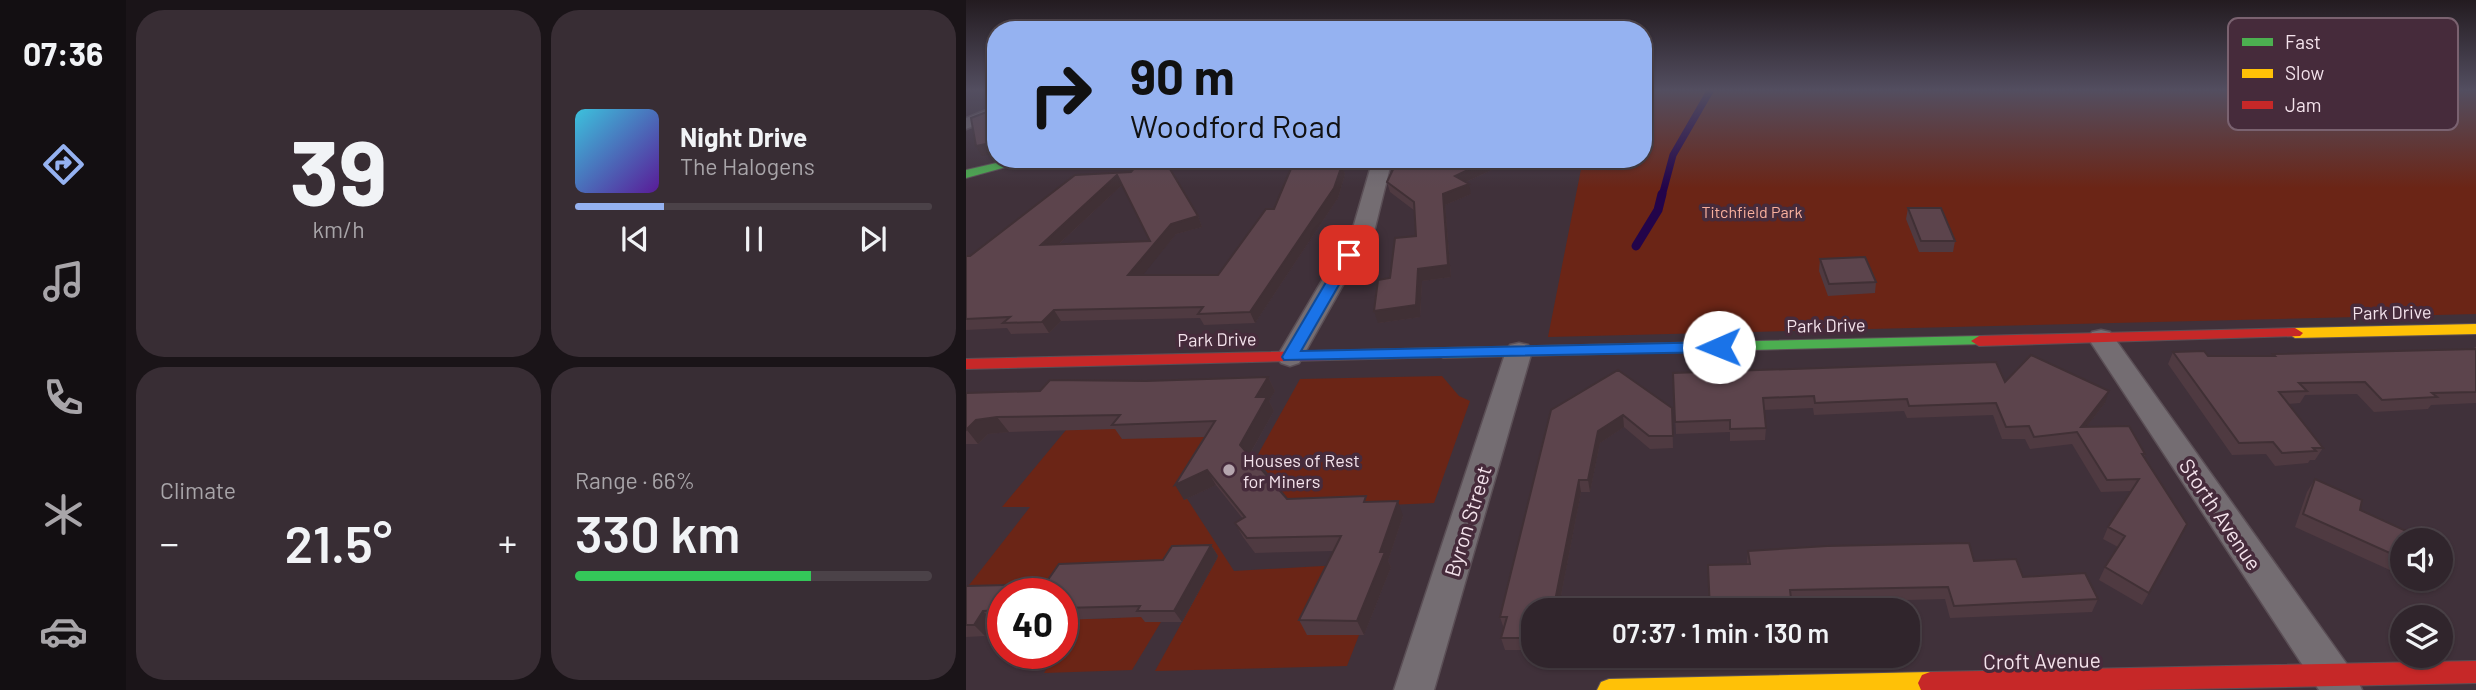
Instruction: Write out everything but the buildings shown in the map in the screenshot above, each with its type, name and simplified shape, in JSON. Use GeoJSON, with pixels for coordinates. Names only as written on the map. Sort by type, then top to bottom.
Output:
{"type":"FeatureCollection","features":[{"type":"Feature","properties":{"kind":"street"},"geometry":{"type":"LineString","coordinates":[[966,174],[991,168]]}},
{"type":"Feature","properties":{"kind":"street"},"geometry":{"type":"LineString","coordinates":[[1290,357],[1364,228],[1381,168]]}},
{"type":"Feature","properties":{"kind":"street","name":"Park Drive"},"geometry":{"type":"LineString","coordinates":[[966,364],[2476,329]]}},
{"type":"Feature","properties":{"kind":"street","name":"Storth Avenue"},"geometry":{"type":"LineString","coordinates":[[2101,338],[2337,682]]}},
{"type":"Feature","properties":{"kind":"street","name":"Byron Street"},"geometry":{"type":"LineString","coordinates":[[1414,690],[1520,351]]}},
{"type":"Feature","properties":{"kind":"street","name":"Croft Avenue"},"geometry":{"type":"LineString","coordinates":[[1609,690],[2337,682],[2476,672]]}},
{"type":"Feature","properties":{"kind":"green space","name":"Titchfield Park"},"geometry":{"type":"Polygon","coordinates":[[[1652,123],[2228,123],[2228,130],[2458,130],[2458,123],[2476,123],[2476,314],[1548,337],[1581,168],[1652,168],[1652,123]]]}},
{"type":"Feature","properties":{"kind":"green space"},"geometry":{"type":"Polygon","coordinates":[[[1442,376],[1459,396],[1470,401],[1434,503],[1296,509],[1256,458],[1300,379],[1442,376]]]}},
{"type":"Feature","properties":{"kind":"green space"},"geometry":{"type":"Polygon","coordinates":[[[1132,403],[1210,436],[1182,491],[1234,571],[1341,565],[1308,634],[1359,635],[1347,666],[1155,671],[1218,557],[1146,622],[1161,622],[1132,670],[1044,673],[1047,669],[1078,669],[1079,619],[1121,618],[1078,592],[1078,578],[987,578],[987,590],[966,589],[1030,507],[1002,507],[1066,430],[1132,403]]]}},
{"type":"Feature","properties":{"kind":"waterway"},"geometry":{"type":"LineString","coordinates":[[1662,196],[1673,155],[1691,123]]}},
{"type":"Feature","properties":{"kind":"waterway"},"geometry":{"type":"LineString","coordinates":[[1636,246],[1658,210],[1662,194]]}},
{"type":"Feature","properties":{"kind":"traffic: fast"},"geometry":{"type":"LineString","coordinates":[[966,174],[991,168]]}},
{"type":"Feature","properties":{"kind":"traffic: fast"},"geometry":{"type":"LineString","coordinates":[[1443,353],[1979,341]]}},
{"type":"Feature","properties":{"kind":"traffic: slow"},"geometry":{"type":"LineString","coordinates":[[2295,333],[2476,329]]}},
{"type":"Feature","properties":{"kind":"traffic: slow"},"geometry":{"type":"LineString","coordinates":[[1609,690],[1930,683]]}},
{"type":"Feature","properties":{"kind":"traffic: jam"},"geometry":{"type":"LineString","coordinates":[[1979,341],[2295,333]]}},
{"type":"Feature","properties":{"kind":"traffic: jam"},"geometry":{"type":"LineString","coordinates":[[966,364],[1443,353]]}},
{"type":"Feature","properties":{"kind":"traffic: jam"},"geometry":{"type":"LineString","coordinates":[[1930,683],[2476,672]]}},
{"type":"Feature","properties":{"kind":"place","name":"Houses of Rest for Miners"},"geometry":{"type":"Point","coordinates":[1229,470]}},
{"type":"Feature","properties":{"kind":"route"},"geometry":{"type":"LineString","coordinates":[[1349,255],[1290,357],[1719,347]]}}]}
